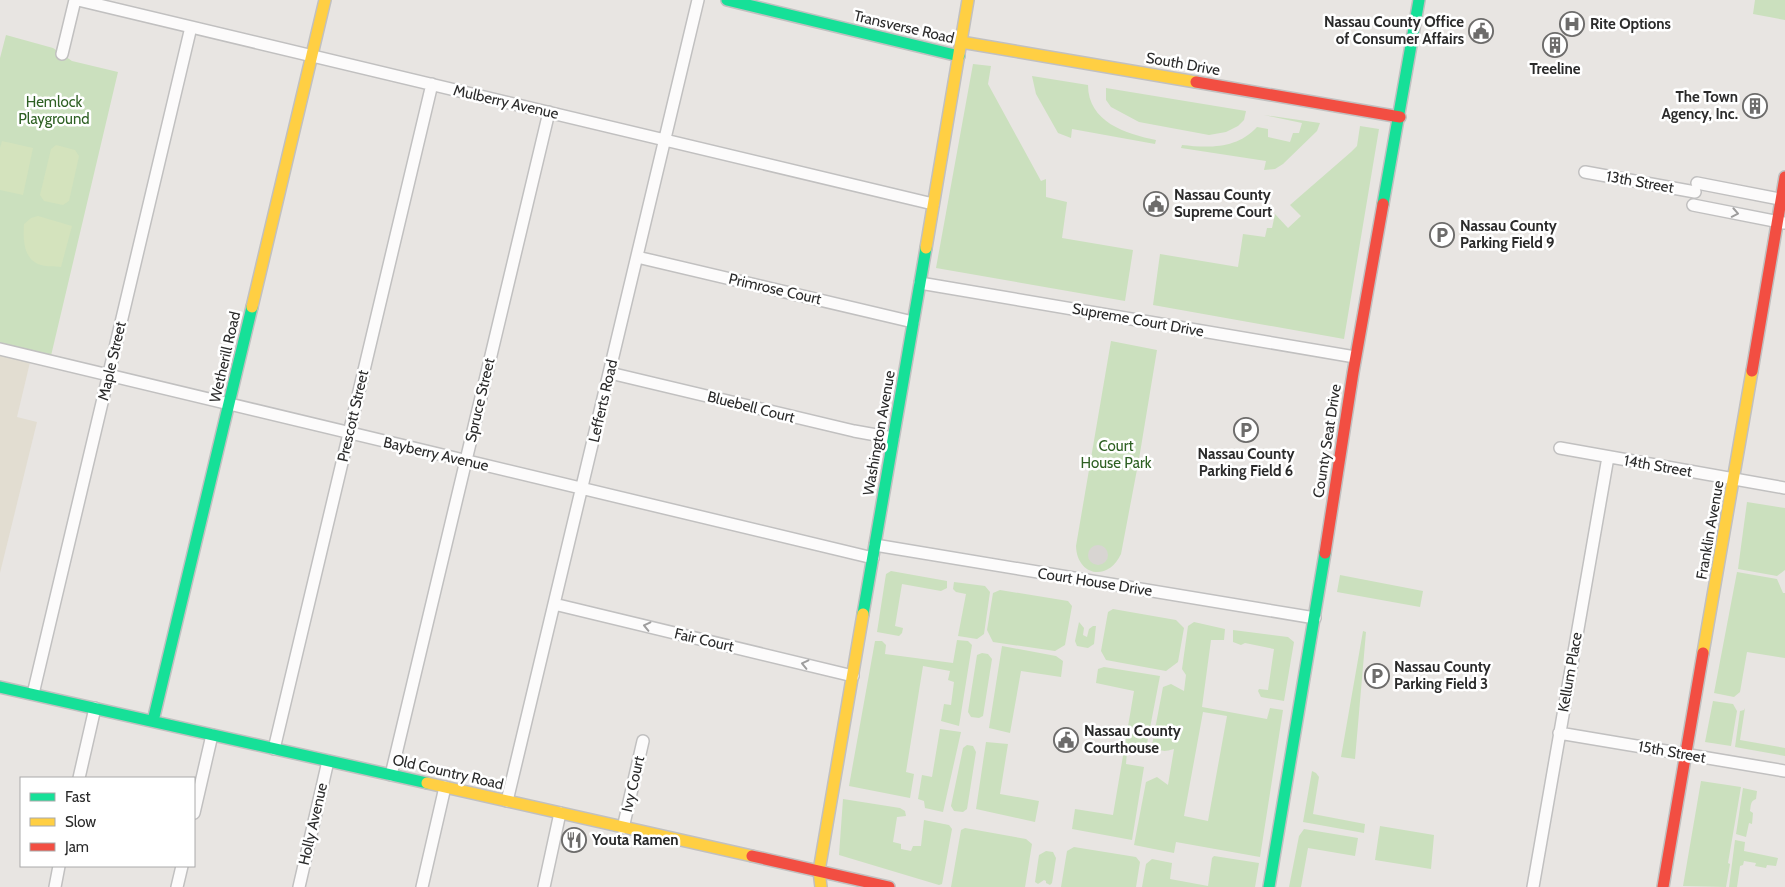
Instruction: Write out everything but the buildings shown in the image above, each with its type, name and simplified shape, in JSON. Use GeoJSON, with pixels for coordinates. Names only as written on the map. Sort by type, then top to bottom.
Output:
{"type":"FeatureCollection","features":[{"type":"Feature","properties":{"kind":"main road","name":"Wetherill Road"},"geometry":{"type":"LineString","coordinates":[[153,722],[325,0]]}},
{"type":"Feature","properties":{"kind":"main road","name":"Transverse Road"},"geometry":{"type":"LineString","coordinates":[[726,0],[959,56]]}},
{"type":"Feature","properties":{"kind":"main road","name":"Washington Avenue"},"geometry":{"type":"LineString","coordinates":[[821,887],[819,871],[968,0]]}},
{"type":"Feature","properties":{"kind":"main road","name":"County Seat Drive"},"geometry":{"type":"LineString","coordinates":[[1269,887],[1315,618],[1355,357],[1420,0]]}},
{"type":"Feature","properties":{"kind":"main road","name":"South Drive"},"geometry":{"type":"LineString","coordinates":[[961,42],[1400,116]]}},
{"type":"Feature","properties":{"kind":"main road","name":"Franklin Avenue"},"geometry":{"type":"LineString","coordinates":[[1663,887],[1781,222],[1785,177]]}},
{"type":"Feature","properties":{"kind":"main road","name":"Old Country Road"},"geometry":{"type":"LineString","coordinates":[[0,687],[889,887]]}},
{"type":"Feature","properties":{"kind":"street"},"geometry":{"type":"LineString","coordinates":[[62,54],[75,0]]}},
{"type":"Feature","properties":{"kind":"street","name":"Mulberry Avenue"},"geometry":{"type":"LineString","coordinates":[[78,0],[933,204]]}},
{"type":"Feature","properties":{"kind":"street","name":"Lefferts Road"},"geometry":{"type":"LineString","coordinates":[[507,801],[698,0]]}},
{"type":"Feature","properties":{"kind":"street","name":"Maple Street"},"geometry":{"type":"LineString","coordinates":[[33,694],[191,27]]}},
{"type":"Feature","properties":{"kind":"street","name":"Prescott Street"},"geometry":{"type":"LineString","coordinates":[[274,749],[432,84]]}},
{"type":"Feature","properties":{"kind":"street","name":"Spruce Street"},"geometry":{"type":"LineString","coordinates":[[391,775],[549,112]]}},
{"type":"Feature","properties":{"kind":"street","name":"13th Street"},"geometry":{"type":"LineString","coordinates":[[1585,172],[1783,199]]}},
{"type":"Feature","properties":{"kind":"street"},"geometry":{"type":"LineString","coordinates":[[1693,205],[1781,222]]}},
{"type":"Feature","properties":{"kind":"street","name":"Primrose Court"},"geometry":{"type":"LineString","coordinates":[[637,257],[913,322]]}},
{"type":"Feature","properties":{"kind":"street","name":"Supreme Court Drive"},"geometry":{"type":"LineString","coordinates":[[920,282],[1355,357]]}},
{"type":"Feature","properties":{"kind":"street","name":"Bayberry Avenue"},"geometry":{"type":"LineString","coordinates":[[0,350],[873,558]]}},
{"type":"Feature","properties":{"kind":"street","name":"Bluebell Court"},"geometry":{"type":"LineString","coordinates":[[610,372],[854,431],[893,438]]}},
{"type":"Feature","properties":{"kind":"street","name":"14th Street"},"geometry":{"type":"LineString","coordinates":[[1560,448],[1785,488]]}},
{"type":"Feature","properties":{"kind":"street","name":"Kellum Place"},"geometry":{"type":"LineString","coordinates":[[1533,887],[1608,457]]}},
{"type":"Feature","properties":{"kind":"street","name":"Court House Drive"},"geometry":{"type":"LineString","coordinates":[[875,546],[1315,618]]}},
{"type":"Feature","properties":{"kind":"street","name":"Fair Court"},"geometry":{"type":"LineString","coordinates":[[554,604],[853,676]]}},
{"type":"Feature","properties":{"kind":"street"},"geometry":{"type":"LineString","coordinates":[[79,777],[95,708]]}},
{"type":"Feature","properties":{"kind":"street","name":"15th Street"},"geometry":{"type":"LineString","coordinates":[[1559,732],[1785,770]]}},
{"type":"Feature","properties":{"kind":"street"},"geometry":{"type":"LineString","coordinates":[[195,809],[212,735]]}},
{"type":"Feature","properties":{"kind":"street","name":"Ivy Court"},"geometry":{"type":"LineString","coordinates":[[623,828],[643,741]]}},
{"type":"Feature","properties":{"kind":"street","name":"Holly Avenue"},"geometry":{"type":"LineString","coordinates":[[299,887],[328,761]]}},
{"type":"Feature","properties":{"kind":"street"},"geometry":{"type":"LineString","coordinates":[[422,887],[445,787]]}},
{"type":"Feature","properties":{"kind":"street"},"geometry":{"type":"LineString","coordinates":[[544,887],[560,813]]}},
{"type":"Feature","properties":{"kind":"street"},"geometry":{"type":"LineString","coordinates":[[54,887],[59,867]]}},
{"type":"Feature","properties":{"kind":"street"},"geometry":{"type":"LineString","coordinates":[[177,887],[182,867]]}},
{"type":"Feature","properties":{"kind":"shaded area"},"geometry":{"type":"Polygon","coordinates":[[[0,350],[31,358],[17,417],[37,422],[0,573],[0,350]]]}},
{"type":"Feature","properties":{"kind":"shaded area"},"geometry":{"type":"Polygon","coordinates":[[[1098,545],[1105,548],[1108,555],[1105,562],[1098,565],[1091,562],[1088,555],[1091,548],[1098,545]]]}},
{"type":"Feature","properties":{"kind":"green space"},"geometry":{"type":"Polygon","coordinates":[[[1755,0],[1785,0],[1785,20],[1753,14],[1755,0]]]}},
{"type":"Feature","properties":{"kind":"green space","name":"Hemlock Playground"},"geometry":{"type":"Polygon","coordinates":[[[6,35],[53,48],[72,61],[118,72],[50,360],[0,347],[0,58],[6,35]]]}},
{"type":"Feature","properties":{"kind":"green space"},"geometry":{"type":"Polygon","coordinates":[[[973,64],[991,66],[988,84],[1041,181],[1046,179],[1046,197],[1067,202],[1062,238],[1133,250],[1125,301],[936,268],[973,64]]]}},
{"type":"Feature","properties":{"kind":"green space"},"geometry":{"type":"Polygon","coordinates":[[[1032,76],[1088,85],[1094,108],[1102,117],[1121,130],[1156,140],[1155,144],[1072,129],[1071,138],[1058,133],[1036,94],[1032,76]]]}},
{"type":"Feature","properties":{"kind":"green space"},"geometry":{"type":"Polygon","coordinates":[[[1106,88],[1246,111],[1244,120],[1238,126],[1226,132],[1209,135],[1139,122],[1111,107],[1106,100],[1106,88]]]}},
{"type":"Feature","properties":{"kind":"green space"},"geometry":{"type":"Polygon","coordinates":[[[1264,115],[1320,123],[1317,131],[1283,164],[1275,169],[1264,170],[1266,161],[1181,148],[1182,145],[1202,147],[1232,143],[1241,140],[1257,127],[1268,129],[1268,137],[1290,142],[1293,133],[1299,133],[1302,123],[1264,115]]]}},
{"type":"Feature","properties":{"kind":"green space"},"geometry":{"type":"Polygon","coordinates":[[[1360,126],[1379,129],[1344,339],[1153,305],[1160,254],[1238,267],[1243,234],[1265,237],[1267,228],[1272,228],[1275,214],[1288,228],[1301,216],[1290,205],[1357,146],[1360,126]]]}},
{"type":"Feature","properties":{"kind":"green space"},"geometry":{"type":"Polygon","coordinates":[[[2,141],[33,148],[23,195],[0,190],[0,148],[2,141]]]}},
{"type":"Feature","properties":{"kind":"green space"},"geometry":{"type":"Polygon","coordinates":[[[56,145],[75,150],[79,156],[69,201],[63,205],[44,201],[40,195],[51,149],[56,145]]]}},
{"type":"Feature","properties":{"kind":"green space"},"geometry":{"type":"Polygon","coordinates":[[[38,216],[72,226],[61,267],[41,265],[27,254],[24,242],[24,224],[31,218],[38,216]]]}},
{"type":"Feature","properties":{"kind":"green space","name":"Court House Park"},"geometry":{"type":"Polygon","coordinates":[[[1111,341],[1157,350],[1121,554],[1109,569],[1094,572],[1082,564],[1076,546],[1111,341]]]}},
{"type":"Feature","properties":{"kind":"green space"},"geometry":{"type":"Polygon","coordinates":[[[1747,502],[1785,508],[1785,570],[1777,576],[1738,569],[1747,502]]]}},
{"type":"Feature","properties":{"kind":"green space"},"geometry":{"type":"Polygon","coordinates":[[[891,571],[947,581],[947,588],[941,591],[902,584],[895,626],[903,628],[899,636],[877,632],[886,574],[891,571]]]}},
{"type":"Feature","properties":{"kind":"green space"},"geometry":{"type":"Polygon","coordinates":[[[1737,572],[1777,579],[1783,593],[1785,593],[1785,658],[1747,652],[1740,692],[1734,697],[1714,693],[1737,572]]]}},
{"type":"Feature","properties":{"kind":"green space"},"geometry":{"type":"Polygon","coordinates":[[[1340,575],[1423,591],[1420,607],[1337,592],[1340,575]]]}},
{"type":"Feature","properties":{"kind":"green space"},"geometry":{"type":"Polygon","coordinates":[[[954,582],[985,586],[990,592],[984,634],[977,639],[958,636],[966,594],[956,592],[953,589],[954,582]]]}},
{"type":"Feature","properties":{"kind":"green space"},"geometry":{"type":"Polygon","coordinates":[[[1000,590],[1068,601],[1072,606],[1065,645],[1055,651],[993,642],[987,630],[993,593],[1000,590]]]}},
{"type":"Feature","properties":{"kind":"green space"},"geometry":{"type":"Polygon","coordinates":[[[1113,609],[1176,620],[1184,628],[1178,662],[1166,671],[1106,660],[1101,651],[1108,612],[1113,609]]]}},
{"type":"Feature","properties":{"kind":"green space"},"geometry":{"type":"Polygon","coordinates":[[[1079,622],[1084,628],[1083,635],[1087,637],[1089,629],[1096,626],[1094,644],[1088,648],[1077,646],[1075,641],[1079,622]]]}},
{"type":"Feature","properties":{"kind":"green space"},"geometry":{"type":"Polygon","coordinates":[[[1194,622],[1225,629],[1224,640],[1211,640],[1202,707],[1267,719],[1270,708],[1283,710],[1260,857],[1176,842],[1174,853],[1134,845],[1146,782],[1157,777],[1168,785],[1174,749],[1163,751],[1152,745],[1163,687],[1171,684],[1184,691],[1186,675],[1182,669],[1188,626],[1194,622]],[[1203,712],[1184,816],[1208,821],[1227,716],[1203,712]]]}},
{"type":"Feature","properties":{"kind":"green space"},"geometry":{"type":"Polygon","coordinates":[[[1233,630],[1288,637],[1294,642],[1284,701],[1261,697],[1258,691],[1259,689],[1268,690],[1274,649],[1245,643],[1241,645],[1233,642],[1233,630]]]}},
{"type":"Feature","properties":{"kind":"green space"},"geometry":{"type":"Polygon","coordinates":[[[1363,631],[1366,632],[1355,759],[1341,757],[1363,631]]]}},
{"type":"Feature","properties":{"kind":"green space"},"geometry":{"type":"Polygon","coordinates":[[[957,640],[968,641],[972,645],[959,726],[941,721],[944,704],[951,705],[954,682],[948,680],[950,671],[923,666],[906,772],[914,774],[910,798],[849,786],[875,641],[882,641],[886,645],[885,654],[953,663],[957,640]]]}},
{"type":"Feature","properties":{"kind":"green space"},"geometry":{"type":"Polygon","coordinates":[[[1002,646],[1056,656],[1063,661],[1061,677],[1021,671],[1010,733],[989,728],[1002,646]]]}},
{"type":"Feature","properties":{"kind":"green space"},"geometry":{"type":"Polygon","coordinates":[[[982,653],[988,654],[992,659],[983,716],[979,718],[971,717],[968,712],[977,655],[982,653]]]}},
{"type":"Feature","properties":{"kind":"green space"},"geometry":{"type":"Polygon","coordinates":[[[1104,667],[1160,676],[1145,754],[1127,752],[1126,764],[1144,767],[1132,840],[1072,829],[1075,809],[1113,815],[1134,691],[1096,683],[1098,669],[1104,667]]]}},
{"type":"Feature","properties":{"kind":"green space"},"geometry":{"type":"Polygon","coordinates":[[[1713,701],[1733,704],[1737,711],[1731,746],[1705,742],[1713,701]]]}},
{"type":"Feature","properties":{"kind":"green space"},"geometry":{"type":"Polygon","coordinates":[[[1745,708],[1740,740],[1785,748],[1785,756],[1735,747],[1740,711],[1745,708]]]}},
{"type":"Feature","properties":{"kind":"green space"},"geometry":{"type":"Polygon","coordinates":[[[940,729],[961,732],[943,812],[925,808],[924,801],[918,799],[922,775],[932,777],[940,729]]]}},
{"type":"Feature","properties":{"kind":"green space"},"geometry":{"type":"Polygon","coordinates":[[[986,742],[1008,744],[1000,794],[1039,801],[1035,822],[976,809],[986,742]]]}},
{"type":"Feature","properties":{"kind":"green space"},"geometry":{"type":"Polygon","coordinates":[[[967,745],[973,746],[976,752],[967,809],[963,812],[954,811],[951,806],[963,748],[967,745]]]}},
{"type":"Feature","properties":{"kind":"green space"},"geometry":{"type":"Polygon","coordinates":[[[1312,771],[1319,777],[1313,814],[1365,824],[1364,833],[1303,822],[1312,771]]]}},
{"type":"Feature","properties":{"kind":"green space"},"geometry":{"type":"Polygon","coordinates":[[[1701,781],[1741,787],[1728,863],[1730,864],[1726,887],[1683,886],[1701,781]]]}},
{"type":"Feature","properties":{"kind":"green space"},"geometry":{"type":"Polygon","coordinates":[[[1743,788],[1757,791],[1756,799],[1753,801],[1750,811],[1753,813],[1752,824],[1749,823],[1746,837],[1736,834],[1743,788]]]}},
{"type":"Feature","properties":{"kind":"green space"},"geometry":{"type":"Polygon","coordinates":[[[843,799],[900,808],[905,811],[906,816],[897,817],[893,842],[901,844],[901,849],[911,851],[913,846],[921,846],[924,820],[949,825],[952,829],[942,884],[939,885],[839,855],[843,799]]]}},
{"type":"Feature","properties":{"kind":"green space"},"geometry":{"type":"Polygon","coordinates":[[[1380,826],[1434,835],[1431,869],[1375,860],[1380,826]]]}},
{"type":"Feature","properties":{"kind":"green space"},"geometry":{"type":"Polygon","coordinates":[[[965,828],[1026,839],[1032,844],[1025,887],[951,887],[961,830],[965,828]]]}},
{"type":"Feature","properties":{"kind":"green space"},"geometry":{"type":"Polygon","coordinates":[[[1304,829],[1358,838],[1355,856],[1308,848],[1301,887],[1289,887],[1299,836],[1304,829]]]}},
{"type":"Feature","properties":{"kind":"green space"},"geometry":{"type":"Polygon","coordinates":[[[1735,840],[1745,842],[1744,851],[1778,858],[1776,866],[1767,865],[1766,868],[1755,866],[1756,863],[1744,861],[1743,865],[1740,866],[1737,887],[1729,887],[1735,840]]]}},
{"type":"Feature","properties":{"kind":"green space"},"geometry":{"type":"Polygon","coordinates":[[[1074,847],[1136,857],[1140,862],[1136,887],[1061,887],[1067,851],[1074,847]]]}},
{"type":"Feature","properties":{"kind":"green space"},"geometry":{"type":"Polygon","coordinates":[[[1046,851],[1053,852],[1056,858],[1052,883],[1050,885],[1044,880],[1038,884],[1035,882],[1039,855],[1046,851]]]}},
{"type":"Feature","properties":{"kind":"green space"},"geometry":{"type":"Polygon","coordinates":[[[1214,856],[1259,863],[1255,887],[1142,887],[1146,864],[1152,859],[1172,863],[1170,879],[1208,886],[1212,858],[1214,856]]]}},
{"type":"Feature","properties":{"kind":"traffic: fast"},"geometry":{"type":"LineString","coordinates":[[727,0],[959,56]]}},
{"type":"Feature","properties":{"kind":"traffic: fast"},"geometry":{"type":"LineString","coordinates":[[1383,204],[1419,0]]}},
{"type":"Feature","properties":{"kind":"traffic: fast"},"geometry":{"type":"LineString","coordinates":[[863,614],[926,248]]}},
{"type":"Feature","properties":{"kind":"traffic: fast"},"geometry":{"type":"LineString","coordinates":[[153,721],[252,307]]}},
{"type":"Feature","properties":{"kind":"traffic: fast"},"geometry":{"type":"LineString","coordinates":[[1269,887],[1325,553]]}},
{"type":"Feature","properties":{"kind":"traffic: fast"},"geometry":{"type":"LineString","coordinates":[[0,687],[427,783]]}},
{"type":"Feature","properties":{"kind":"traffic: slow"},"geometry":{"type":"LineString","coordinates":[[252,307],[325,0]]}},
{"type":"Feature","properties":{"kind":"traffic: slow"},"geometry":{"type":"LineString","coordinates":[[926,248],[968,0]]}},
{"type":"Feature","properties":{"kind":"traffic: slow"},"geometry":{"type":"LineString","coordinates":[[961,42],[1196,82]]}},
{"type":"Feature","properties":{"kind":"traffic: slow"},"geometry":{"type":"LineString","coordinates":[[1703,653],[1752,371]]}},
{"type":"Feature","properties":{"kind":"traffic: slow"},"geometry":{"type":"LineString","coordinates":[[821,887],[819,871],[863,614]]}},
{"type":"Feature","properties":{"kind":"traffic: slow"},"geometry":{"type":"LineString","coordinates":[[427,783],[752,856]]}},
{"type":"Feature","properties":{"kind":"traffic: jam"},"geometry":{"type":"LineString","coordinates":[[1196,82],[1400,117]]}},
{"type":"Feature","properties":{"kind":"traffic: jam"},"geometry":{"type":"LineString","coordinates":[[1752,371],[1785,177]]}},
{"type":"Feature","properties":{"kind":"traffic: jam"},"geometry":{"type":"LineString","coordinates":[[1325,553],[1353,373],[1383,204]]}},
{"type":"Feature","properties":{"kind":"traffic: jam"},"geometry":{"type":"LineString","coordinates":[[1663,887],[1703,653]]}},
{"type":"Feature","properties":{"kind":"traffic: jam"},"geometry":{"type":"LineString","coordinates":[[752,856],[889,887]]}},
{"type":"Feature","properties":{"kind":"place","name":"Rite Options"},"geometry":{"type":"Point","coordinates":[1572,24]}},
{"type":"Feature","properties":{"kind":"place","name":"Nassau County Office of Consumer Affairs"},"geometry":{"type":"Point","coordinates":[1481,31]}},
{"type":"Feature","properties":{"kind":"place","name":"Treeline"},"geometry":{"type":"Point","coordinates":[1555,45]}},
{"type":"Feature","properties":{"kind":"place","name":"The Town Agency, Inc."},"geometry":{"type":"Point","coordinates":[1755,106]}},
{"type":"Feature","properties":{"kind":"place","name":"Nassau County Supreme Court"},"geometry":{"type":"Point","coordinates":[1156,204]}},
{"type":"Feature","properties":{"kind":"place","name":"Nassau County Parking Field 9"},"geometry":{"type":"Point","coordinates":[1442,235]}},
{"type":"Feature","properties":{"kind":"place","name":"Nassau County Parking Field 6"},"geometry":{"type":"Point","coordinates":[1246,430]}},
{"type":"Feature","properties":{"kind":"place","name":"Nassau County Parking Field 3"},"geometry":{"type":"Point","coordinates":[1377,676]}},
{"type":"Feature","properties":{"kind":"place","name":"Nassau County Courthouse"},"geometry":{"type":"Point","coordinates":[1066,740]}},
{"type":"Feature","properties":{"kind":"place","name":"Youta Ramen"},"geometry":{"type":"Point","coordinates":[574,840]}}]}
